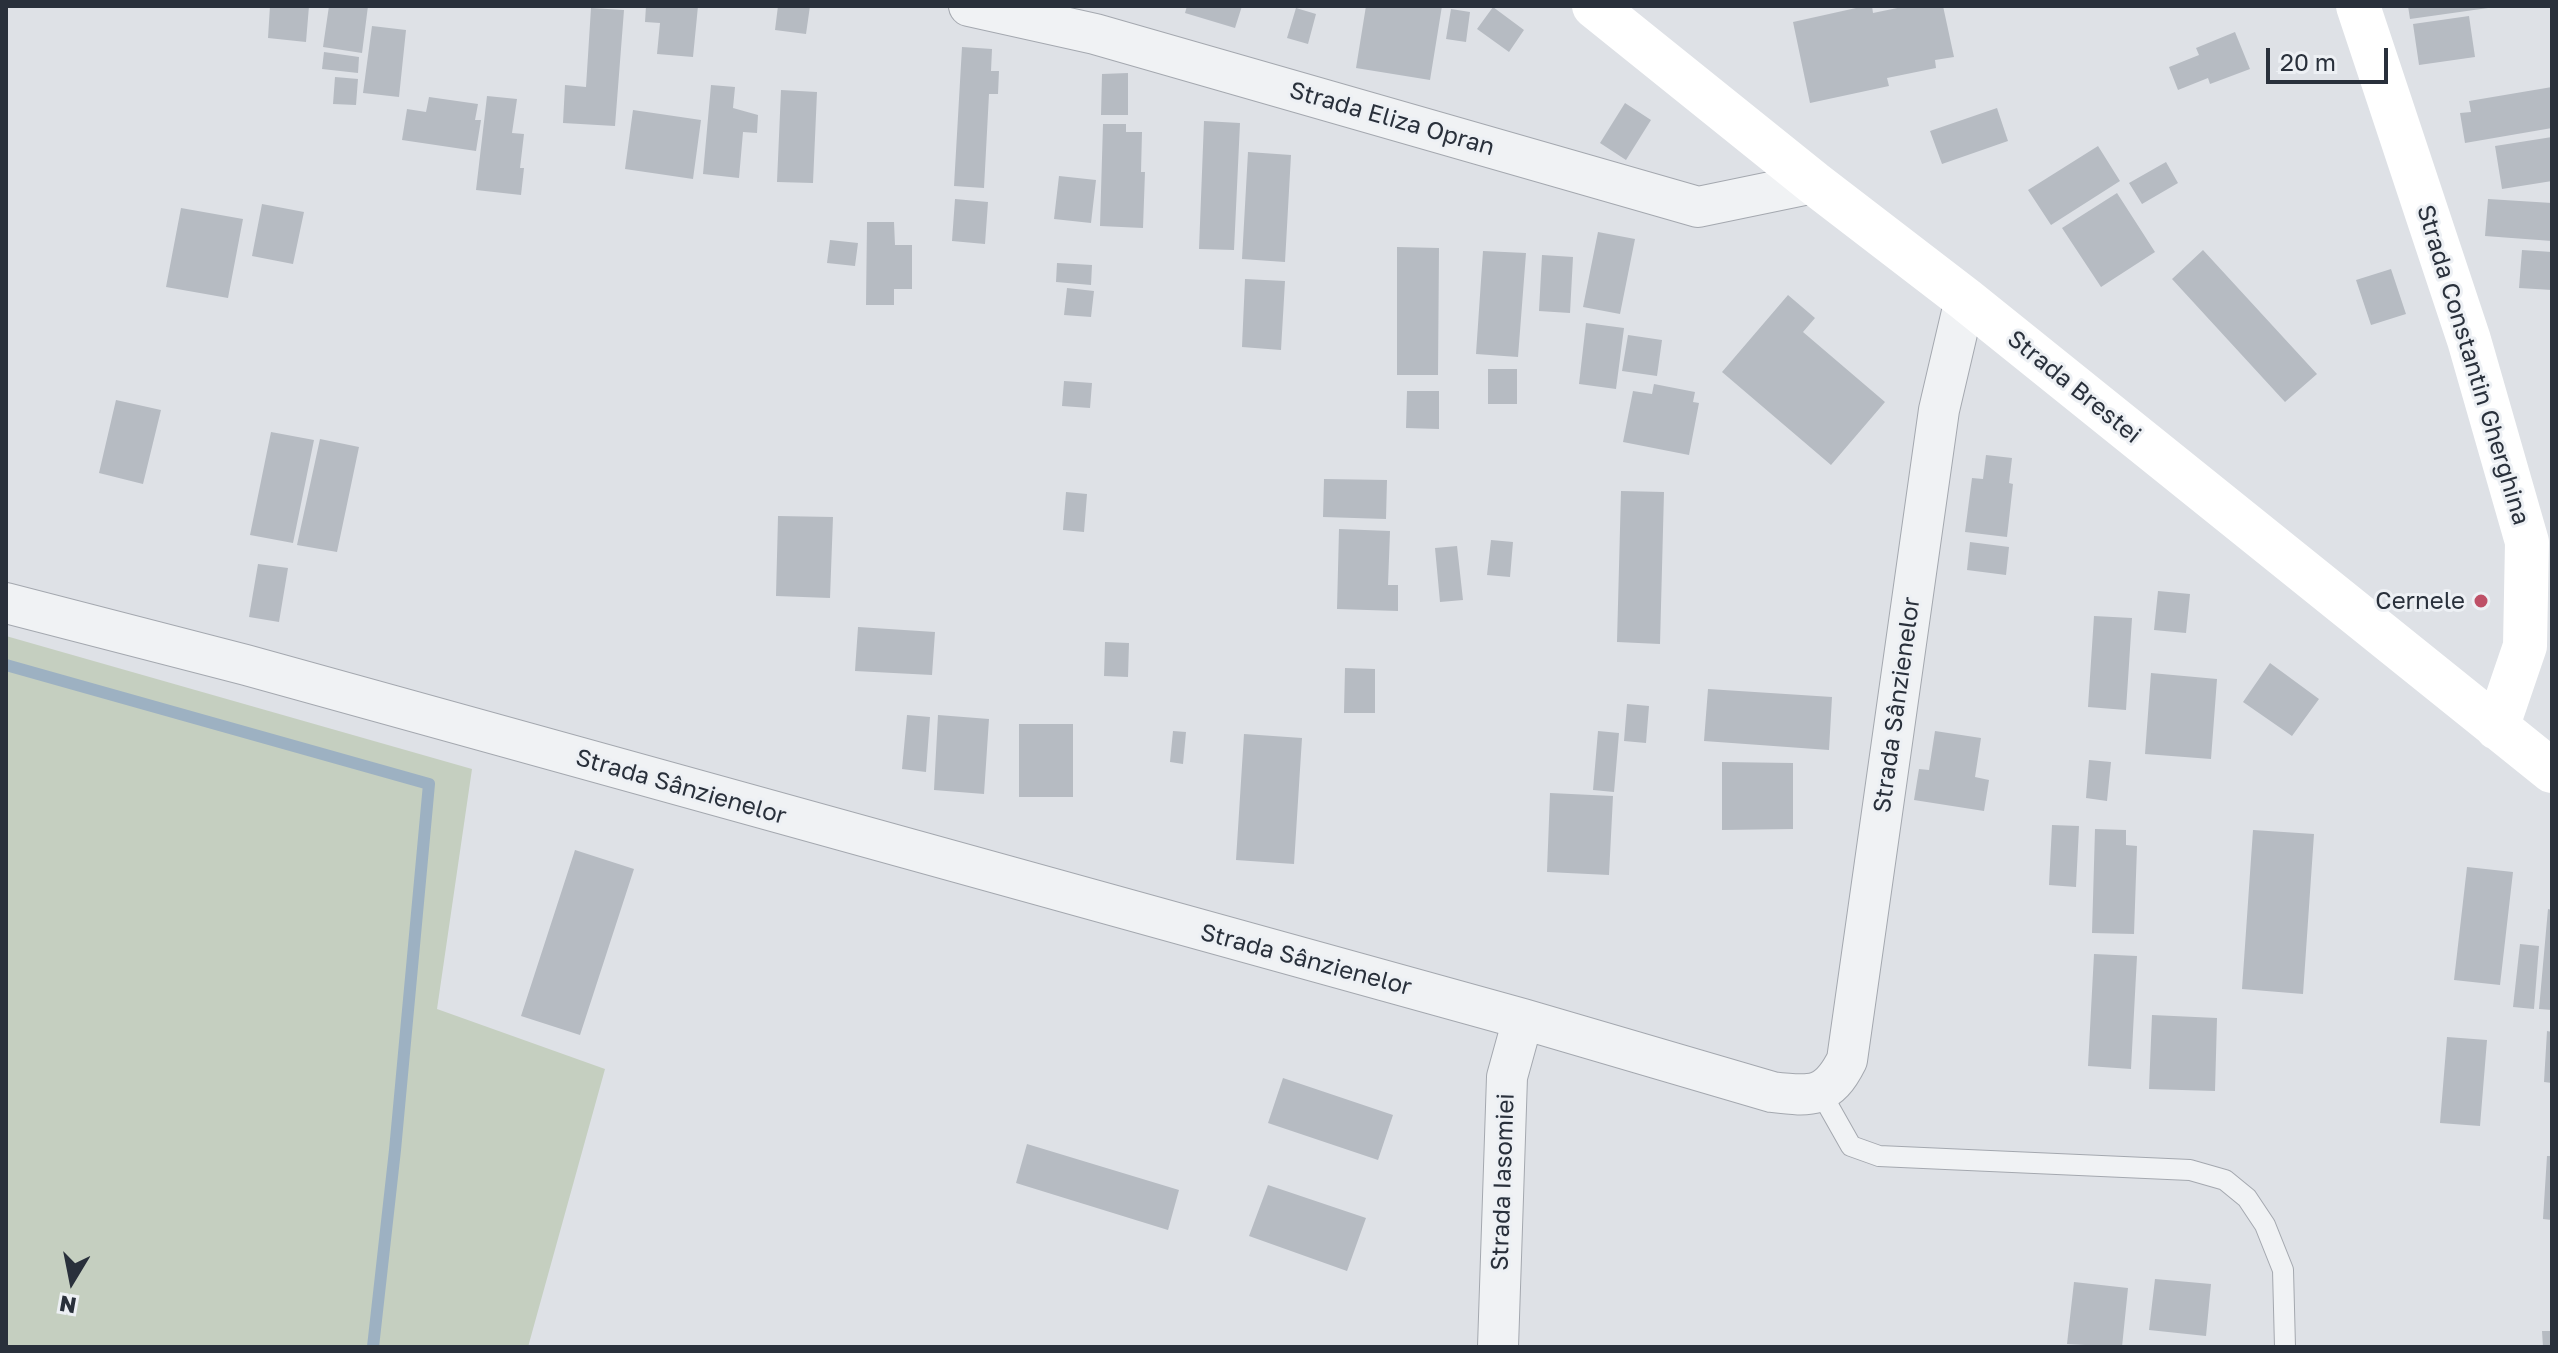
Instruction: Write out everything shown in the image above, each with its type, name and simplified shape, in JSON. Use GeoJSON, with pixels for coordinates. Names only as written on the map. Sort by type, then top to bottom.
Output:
{"type":"FeatureCollection","features":[{"type":"Feature","properties":{"kind":"main road","name":"Strada Brestei"},"geometry":{"type":"LineString","coordinates":[[1594,6],[1814,183],[1965,299],[2552,771]]}},
{"type":"Feature","properties":{"kind":"main road","name":"Strada Constantin Gherghina"},"geometry":{"type":"LineString","coordinates":[[2358,6],[2469,340],[2527,542],[2525,646],[2497,728]]}},
{"type":"Feature","properties":{"kind":"street","name":"Strada Eliza Opran"},"geometry":{"type":"LineString","coordinates":[[969,6],[1095,34],[1698,207],[1814,183]]}},
{"type":"Feature","properties":{"kind":"street","name":"Strada Sânzienelor"},"geometry":{"type":"LineString","coordinates":[[6,603],[246,665],[1523,1019],[1772,1092],[1798,1096],[1821,1093],[1837,1080],[1847,1060],[1939,410],[1965,299]]}},
{"type":"Feature","properties":{"kind":"street","name":"Strada Iasomiei"},"geometry":{"type":"LineString","coordinates":[[1498,1347],[1507,1077],[1523,1019]]}},
{"type":"Feature","properties":{"kind":"lane"},"geometry":{"type":"LineString","coordinates":[[1821,1093],[1851,1146],[1879,1156],[2190,1170],[2225,1180],[2247,1198],[2265,1225],[2283,1270],[2285,1347]]}},
{"type":"Feature","properties":{"kind":"green space"},"geometry":{"type":"Polygon","coordinates":[[[6,636],[472,769],[437,1009],[605,1069],[528,1347],[6,1347],[6,636]]]}},
{"type":"Feature","properties":{"kind":"building"},"geometry":{"type":"Polygon","coordinates":[[[270,6],[309,6],[306,42],[268,38],[270,6]]]}},
{"type":"Feature","properties":{"kind":"building"},"geometry":{"type":"Polygon","coordinates":[[[329,6],[368,6],[362,53],[323,47],[329,6]]]}},
{"type":"Feature","properties":{"kind":"building"},"geometry":{"type":"Polygon","coordinates":[[[646,6],[698,6],[693,57],[657,54],[660,23],[645,22],[646,6]]]}},
{"type":"Feature","properties":{"kind":"building"},"geometry":{"type":"Polygon","coordinates":[[[778,6],[810,6],[806,34],[775,30],[778,6]]]}},
{"type":"Feature","properties":{"kind":"building"},"geometry":{"type":"Polygon","coordinates":[[[1187,6],[1242,6],[1235,28],[1185,13],[1187,6]]]}},
{"type":"Feature","properties":{"kind":"building"},"geometry":{"type":"Polygon","coordinates":[[[1366,6],[1442,6],[1430,80],[1356,68],[1366,6]]]}},
{"type":"Feature","properties":{"kind":"building"},"geometry":{"type":"Polygon","coordinates":[[[1872,6],[1873,13],[1907,6],[1943,6],[1954,57],[1935,60],[1936,68],[1887,78],[1889,86],[1810,103],[1793,22],[1872,6]]]}},
{"type":"Feature","properties":{"kind":"building"},"geometry":{"type":"Polygon","coordinates":[[[2408,6],[2488,6],[2488,8],[2410,19],[2408,6]]]}},
{"type":"Feature","properties":{"kind":"building"},"geometry":{"type":"Polygon","coordinates":[[[1493,7],[1524,30],[1509,52],[1477,29],[1493,7]]]}},
{"type":"Feature","properties":{"kind":"building"},"geometry":{"type":"Polygon","coordinates":[[[591,8],[624,10],[615,126],[563,123],[565,85],[586,87],[591,8]]]}},
{"type":"Feature","properties":{"kind":"building"},"geometry":{"type":"Polygon","coordinates":[[[1296,8],[1316,14],[1308,44],[1287,38],[1296,8]]]}},
{"type":"Feature","properties":{"kind":"building"},"geometry":{"type":"Polygon","coordinates":[[[1451,9],[1470,12],[1466,42],[1446,39],[1451,9]]]}},
{"type":"Feature","properties":{"kind":"building"},"geometry":{"type":"Polygon","coordinates":[[[2469,16],[2475,57],[2419,65],[2413,24],[2469,16]]]}},
{"type":"Feature","properties":{"kind":"building"},"geometry":{"type":"Polygon","coordinates":[[[372,26],[406,30],[399,97],[363,93],[372,26]]]}},
{"type":"Feature","properties":{"kind":"building"},"geometry":{"type":"Polygon","coordinates":[[[2235,32],[2250,69],[2210,84],[2208,78],[2178,90],[2169,67],[2199,55],[2196,48],[2235,32]]]}},
{"type":"Feature","properties":{"kind":"building"},"geometry":{"type":"Polygon","coordinates":[[[962,47],[992,49],[991,71],[999,71],[998,94],[989,94],[984,188],[954,186],[962,47]]]}},
{"type":"Feature","properties":{"kind":"building"},"geometry":{"type":"Polygon","coordinates":[[[324,52],[359,57],[358,73],[322,69],[324,52]]]}},
{"type":"Feature","properties":{"kind":"building"},"geometry":{"type":"Polygon","coordinates":[[[1128,73],[1128,115],[1101,115],[1102,74],[1128,73]]]}},
{"type":"Feature","properties":{"kind":"building"},"geometry":{"type":"Polygon","coordinates":[[[335,77],[358,79],[356,105],[333,104],[335,77]]]}},
{"type":"Feature","properties":{"kind":"building"},"geometry":{"type":"Polygon","coordinates":[[[711,85],[735,87],[733,108],[758,115],[757,133],[743,132],[739,178],[703,174],[711,85]]]}},
{"type":"Feature","properties":{"kind":"building"},"geometry":{"type":"Polygon","coordinates":[[[2552,87],[2552,128],[2465,143],[2460,113],[2471,112],[2469,101],[2552,87]]]}},
{"type":"Feature","properties":{"kind":"building"},"geometry":{"type":"Polygon","coordinates":[[[781,90],[817,92],[813,183],[777,182],[781,90]]]}},
{"type":"Feature","properties":{"kind":"building"},"geometry":{"type":"Polygon","coordinates":[[[487,96],[517,99],[512,133],[524,134],[521,195],[476,190],[487,96]]]}},
{"type":"Feature","properties":{"kind":"building"},"geometry":{"type":"Polygon","coordinates":[[[429,97],[478,104],[475,120],[481,120],[476,151],[402,140],[407,109],[426,112],[429,97]]]}},
{"type":"Feature","properties":{"kind":"building"},"geometry":{"type":"Polygon","coordinates":[[[1625,103],[1651,120],[1626,160],[1600,143],[1625,103]]]}},
{"type":"Feature","properties":{"kind":"building"},"geometry":{"type":"Polygon","coordinates":[[[1997,108],[2008,141],[1942,164],[1930,131],[1997,108]]]}},
{"type":"Feature","properties":{"kind":"building"},"geometry":{"type":"Polygon","coordinates":[[[633,110],[701,120],[693,179],[625,169],[633,110]]]}},
{"type":"Feature","properties":{"kind":"building"},"geometry":{"type":"Polygon","coordinates":[[[1204,121],[1240,123],[1234,250],[1199,249],[1204,121]]]}},
{"type":"Feature","properties":{"kind":"building"},"geometry":{"type":"Polygon","coordinates":[[[1103,124],[1126,124],[1126,132],[1142,132],[1141,172],[1145,172],[1143,228],[1100,226],[1103,124]]]}},
{"type":"Feature","properties":{"kind":"building"},"geometry":{"type":"Polygon","coordinates":[[[2552,137],[2552,181],[2502,189],[2495,146],[2552,137]]]}},
{"type":"Feature","properties":{"kind":"building"},"geometry":{"type":"Polygon","coordinates":[[[2098,146],[2120,181],[2051,225],[2028,190],[2098,146]]]}},
{"type":"Feature","properties":{"kind":"building"},"geometry":{"type":"Polygon","coordinates":[[[1248,152],[1291,155],[1285,262],[1242,259],[1248,152]]]}},
{"type":"Feature","properties":{"kind":"building"},"geometry":{"type":"Polygon","coordinates":[[[2166,162],[2178,183],[2142,204],[2129,183],[2166,162]]]}},
{"type":"Feature","properties":{"kind":"building"},"geometry":{"type":"Polygon","coordinates":[[[1059,176],[1096,180],[1091,223],[1054,219],[1059,176]]]}},
{"type":"Feature","properties":{"kind":"building"},"geometry":{"type":"Polygon","coordinates":[[[2117,193],[2155,252],[2101,287],[2062,228],[2117,193]]]}},
{"type":"Feature","properties":{"kind":"building"},"geometry":{"type":"Polygon","coordinates":[[[955,199],[988,202],[985,244],[952,241],[955,199]]]}},
{"type":"Feature","properties":{"kind":"building"},"geometry":{"type":"Polygon","coordinates":[[[2488,199],[2552,203],[2552,241],[2485,236],[2488,199]]]}},
{"type":"Feature","properties":{"kind":"building"},"geometry":{"type":"Polygon","coordinates":[[[262,204],[304,212],[293,264],[252,256],[262,204]]]}},
{"type":"Feature","properties":{"kind":"building"},"geometry":{"type":"Polygon","coordinates":[[[181,208],[243,219],[228,298],[166,287],[181,208]]]}},
{"type":"Feature","properties":{"kind":"building"},"geometry":{"type":"Polygon","coordinates":[[[867,222],[894,222],[895,245],[912,245],[912,289],[894,289],[894,305],[866,305],[867,222]]]}},
{"type":"Feature","properties":{"kind":"building"},"geometry":{"type":"Polygon","coordinates":[[[1598,232],[1635,239],[1620,314],[1583,307],[1598,232]]]}},
{"type":"Feature","properties":{"kind":"building"},"geometry":{"type":"Polygon","coordinates":[[[830,240],[858,243],[855,266],[827,263],[830,240]]]}},
{"type":"Feature","properties":{"kind":"building"},"geometry":{"type":"Polygon","coordinates":[[[1397,247],[1439,248],[1438,375],[1397,375],[1397,247]]]}},
{"type":"Feature","properties":{"kind":"building"},"geometry":{"type":"Polygon","coordinates":[[[2203,250],[2317,374],[2285,402],[2172,279],[2203,250]]]}},
{"type":"Feature","properties":{"kind":"building"},"geometry":{"type":"Polygon","coordinates":[[[2522,250],[2552,252],[2552,290],[2519,288],[2522,250]]]}},
{"type":"Feature","properties":{"kind":"building"},"geometry":{"type":"Polygon","coordinates":[[[1483,251],[1526,253],[1518,357],[1476,354],[1483,251]]]}},
{"type":"Feature","properties":{"kind":"building"},"geometry":{"type":"Polygon","coordinates":[[[1542,255],[1573,257],[1570,313],[1539,311],[1542,255]]]}},
{"type":"Feature","properties":{"kind":"building"},"geometry":{"type":"Polygon","coordinates":[[[1057,263],[1092,265],[1091,285],[1056,282],[1057,263]]]}},
{"type":"Feature","properties":{"kind":"building"},"geometry":{"type":"Polygon","coordinates":[[[2391,269],[2406,314],[2371,325],[2356,280],[2391,269]]]}},
{"type":"Feature","properties":{"kind":"building"},"geometry":{"type":"Polygon","coordinates":[[[1245,279],[1285,281],[1281,350],[1242,347],[1245,279]]]}},
{"type":"Feature","properties":{"kind":"building"},"geometry":{"type":"Polygon","coordinates":[[[1067,288],[1094,291],[1091,317],[1064,315],[1067,288]]]}},
{"type":"Feature","properties":{"kind":"building"},"geometry":{"type":"Polygon","coordinates":[[[1788,295],[1815,318],[1803,332],[1885,402],[1831,465],[1722,372],[1788,295]]]}},
{"type":"Feature","properties":{"kind":"building"},"geometry":{"type":"Polygon","coordinates":[[[1586,323],[1624,328],[1616,389],[1579,384],[1586,323]]]}},
{"type":"Feature","properties":{"kind":"building"},"geometry":{"type":"Polygon","coordinates":[[[1628,335],[1662,340],[1657,376],[1622,371],[1628,335]]]}},
{"type":"Feature","properties":{"kind":"building"},"geometry":{"type":"Polygon","coordinates":[[[1488,369],[1517,369],[1517,404],[1488,404],[1488,369]]]}},
{"type":"Feature","properties":{"kind":"building"},"geometry":{"type":"Polygon","coordinates":[[[1064,381],[1092,383],[1090,408],[1062,406],[1064,381]]]}},
{"type":"Feature","properties":{"kind":"building"},"geometry":{"type":"Polygon","coordinates":[[[1654,384],[1695,392],[1693,402],[1699,403],[1689,455],[1623,442],[1633,391],[1652,394],[1654,384]]]}},
{"type":"Feature","properties":{"kind":"building"},"geometry":{"type":"Polygon","coordinates":[[[1407,391],[1439,391],[1439,429],[1406,428],[1407,391]]]}},
{"type":"Feature","properties":{"kind":"building"},"geometry":{"type":"Polygon","coordinates":[[[116,400],[161,410],[143,484],[99,473],[116,400]]]}},
{"type":"Feature","properties":{"kind":"building"},"geometry":{"type":"Polygon","coordinates":[[[271,432],[314,440],[293,543],[250,535],[271,432]]]}},
{"type":"Feature","properties":{"kind":"building"},"geometry":{"type":"Polygon","coordinates":[[[320,439],[359,447],[337,552],[297,545],[320,439]]]}},
{"type":"Feature","properties":{"kind":"building"},"geometry":{"type":"Polygon","coordinates":[[[1986,455],[2012,458],[2009,483],[2013,484],[2007,537],[1965,532],[1972,478],[1983,479],[1986,455]]]}},
{"type":"Feature","properties":{"kind":"building"},"geometry":{"type":"Polygon","coordinates":[[[1324,479],[1387,480],[1386,519],[1323,517],[1324,479]]]}},
{"type":"Feature","properties":{"kind":"building"},"geometry":{"type":"Polygon","coordinates":[[[1621,491],[1664,492],[1660,644],[1617,642],[1621,491]]]}},
{"type":"Feature","properties":{"kind":"building"},"geometry":{"type":"Polygon","coordinates":[[[1066,492],[1087,494],[1084,532],[1063,530],[1066,492]]]}},
{"type":"Feature","properties":{"kind":"building"},"geometry":{"type":"Polygon","coordinates":[[[778,516],[833,517],[830,598],[776,596],[778,516]]]}},
{"type":"Feature","properties":{"kind":"building"},"geometry":{"type":"Polygon","coordinates":[[[1339,529],[1390,531],[1388,585],[1398,585],[1398,611],[1337,609],[1339,529]]]}},
{"type":"Feature","properties":{"kind":"building"},"geometry":{"type":"Polygon","coordinates":[[[1491,540],[1513,542],[1510,577],[1487,575],[1491,540]]]}},
{"type":"Feature","properties":{"kind":"building"},"geometry":{"type":"Polygon","coordinates":[[[1970,542],[2009,547],[2006,575],[1967,570],[1970,542]]]}},
{"type":"Feature","properties":{"kind":"building"},"geometry":{"type":"Polygon","coordinates":[[[1457,546],[1463,600],[1440,602],[1435,548],[1457,546]]]}},
{"type":"Feature","properties":{"kind":"building"},"geometry":{"type":"Polygon","coordinates":[[[258,564],[288,568],[279,622],[249,617],[258,564]]]}},
{"type":"Feature","properties":{"kind":"building"},"geometry":{"type":"Polygon","coordinates":[[[2158,591],[2190,594],[2186,633],[2154,630],[2158,591]]]}},
{"type":"Feature","properties":{"kind":"building"},"geometry":{"type":"Polygon","coordinates":[[[2094,616],[2132,618],[2126,710],[2088,707],[2094,616]]]}},
{"type":"Feature","properties":{"kind":"building"},"geometry":{"type":"Polygon","coordinates":[[[858,627],[935,632],[932,675],[855,671],[858,627]]]}},
{"type":"Feature","properties":{"kind":"building"},"geometry":{"type":"Polygon","coordinates":[[[1105,642],[1129,643],[1128,677],[1104,676],[1105,642]]]}},
{"type":"Feature","properties":{"kind":"building"},"geometry":{"type":"Polygon","coordinates":[[[2270,663],[2319,699],[2292,736],[2243,702],[2270,663]]]}},
{"type":"Feature","properties":{"kind":"building"},"geometry":{"type":"Polygon","coordinates":[[[1345,668],[1375,669],[1375,713],[1344,713],[1345,668]]]}},
{"type":"Feature","properties":{"kind":"building"},"geometry":{"type":"Polygon","coordinates":[[[2151,673],[2217,679],[2211,759],[2145,754],[2151,673]]]}},
{"type":"Feature","properties":{"kind":"building"},"geometry":{"type":"Polygon","coordinates":[[[1708,689],[1832,697],[1829,750],[1704,741],[1708,689]]]}},
{"type":"Feature","properties":{"kind":"building"},"geometry":{"type":"Polygon","coordinates":[[[1627,704],[1649,706],[1646,743],[1624,741],[1627,704]]]}},
{"type":"Feature","properties":{"kind":"building"},"geometry":{"type":"Polygon","coordinates":[[[907,715],[930,717],[926,772],[902,769],[907,715]]]}},
{"type":"Feature","properties":{"kind":"building"},"geometry":{"type":"Polygon","coordinates":[[[938,715],[989,719],[984,794],[934,790],[938,715]]]}},
{"type":"Feature","properties":{"kind":"building"},"geometry":{"type":"Polygon","coordinates":[[[1019,724],[1073,724],[1073,797],[1019,797],[1019,724]]]}},
{"type":"Feature","properties":{"kind":"building"},"geometry":{"type":"Polygon","coordinates":[[[1173,731],[1186,732],[1183,764],[1170,762],[1173,731]]]}},
{"type":"Feature","properties":{"kind":"building"},"geometry":{"type":"Polygon","coordinates":[[[1598,731],[1619,733],[1614,792],[1593,790],[1598,731]]]}},
{"type":"Feature","properties":{"kind":"building"},"geometry":{"type":"Polygon","coordinates":[[[1935,731],[1981,738],[1975,777],[1989,780],[1984,811],[1914,800],[1919,769],[1929,770],[1935,731]]]}},
{"type":"Feature","properties":{"kind":"building"},"geometry":{"type":"Polygon","coordinates":[[[1244,734],[1302,738],[1294,864],[1236,860],[1244,734]]]}},
{"type":"Feature","properties":{"kind":"building"},"geometry":{"type":"Polygon","coordinates":[[[2089,760],[2111,762],[2107,801],[2086,798],[2089,760]]]}},
{"type":"Feature","properties":{"kind":"building"},"geometry":{"type":"Polygon","coordinates":[[[1722,762],[1793,763],[1793,829],[1722,830],[1722,762]]]}},
{"type":"Feature","properties":{"kind":"building"},"geometry":{"type":"Polygon","coordinates":[[[1550,793],[1613,796],[1609,875],[1547,872],[1550,793]]]}},
{"type":"Feature","properties":{"kind":"building"},"geometry":{"type":"Polygon","coordinates":[[[2052,825],[2079,826],[2076,887],[2049,885],[2052,825]]]}},
{"type":"Feature","properties":{"kind":"building"},"geometry":{"type":"Polygon","coordinates":[[[2095,829],[2126,830],[2126,845],[2137,846],[2134,934],[2092,933],[2095,829]]]}},
{"type":"Feature","properties":{"kind":"building"},"geometry":{"type":"Polygon","coordinates":[[[2253,830],[2314,834],[2303,994],[2242,989],[2253,830]]]}},
{"type":"Feature","properties":{"kind":"building"},"geometry":{"type":"Polygon","coordinates":[[[575,850],[634,869],[580,1035],[521,1016],[575,850]]]}},
{"type":"Feature","properties":{"kind":"building"},"geometry":{"type":"Polygon","coordinates":[[[2467,867],[2513,872],[2500,985],[2454,980],[2467,867]]]}},
{"type":"Feature","properties":{"kind":"building"},"geometry":{"type":"Polygon","coordinates":[[[2548,909],[2552,910],[2552,1010],[2539,1009],[2548,909]]]}},
{"type":"Feature","properties":{"kind":"building"},"geometry":{"type":"Polygon","coordinates":[[[2520,944],[2539,946],[2534,1009],[2513,1007],[2520,944]]]}},
{"type":"Feature","properties":{"kind":"building"},"geometry":{"type":"Polygon","coordinates":[[[2094,954],[2137,956],[2131,1069],[2088,1066],[2094,954]]]}},
{"type":"Feature","properties":{"kind":"building"},"geometry":{"type":"Polygon","coordinates":[[[2152,1015],[2217,1018],[2215,1091],[2149,1089],[2152,1015]]]}},
{"type":"Feature","properties":{"kind":"building"},"geometry":{"type":"Polygon","coordinates":[[[2547,1031],[2552,1032],[2552,1083],[2544,1082],[2547,1031]]]}},
{"type":"Feature","properties":{"kind":"building"},"geometry":{"type":"Polygon","coordinates":[[[2447,1037],[2487,1040],[2480,1126],[2440,1123],[2447,1037]]]}},
{"type":"Feature","properties":{"kind":"building"},"geometry":{"type":"Polygon","coordinates":[[[1283,1078],[1393,1115],[1378,1160],[1268,1123],[1283,1078]]]}},
{"type":"Feature","properties":{"kind":"building"},"geometry":{"type":"Polygon","coordinates":[[[1027,1144],[1179,1190],[1168,1230],[1016,1183],[1027,1144]]]}},
{"type":"Feature","properties":{"kind":"building"},"geometry":{"type":"Polygon","coordinates":[[[2547,1156],[2552,1156],[2552,1220],[2543,1219],[2547,1156]]]}},
{"type":"Feature","properties":{"kind":"building"},"geometry":{"type":"Polygon","coordinates":[[[1268,1185],[1366,1218],[1347,1271],[1249,1236],[1268,1185]]]}},
{"type":"Feature","properties":{"kind":"building"},"geometry":{"type":"Polygon","coordinates":[[[2155,1279],[2211,1284],[2206,1336],[2149,1330],[2155,1279]]]}},
{"type":"Feature","properties":{"kind":"building"},"geometry":{"type":"Polygon","coordinates":[[[2074,1282],[2128,1288],[2122,1347],[2067,1344],[2074,1282]]]}},
{"type":"Feature","properties":{"kind":"building"},"geometry":{"type":"Polygon","coordinates":[[[2542,1331],[2552,1331],[2552,1347],[2543,1347],[2542,1331]]]}},
{"type":"Feature","properties":{"kind":"waterway"},"geometry":{"type":"LineString","coordinates":[[6,665],[429,784],[373,1347]]}},
{"type":"Feature","properties":{"kind":"place","name":"Cernele"},"geometry":{"type":"Point","coordinates":[2481,601]}}]}
